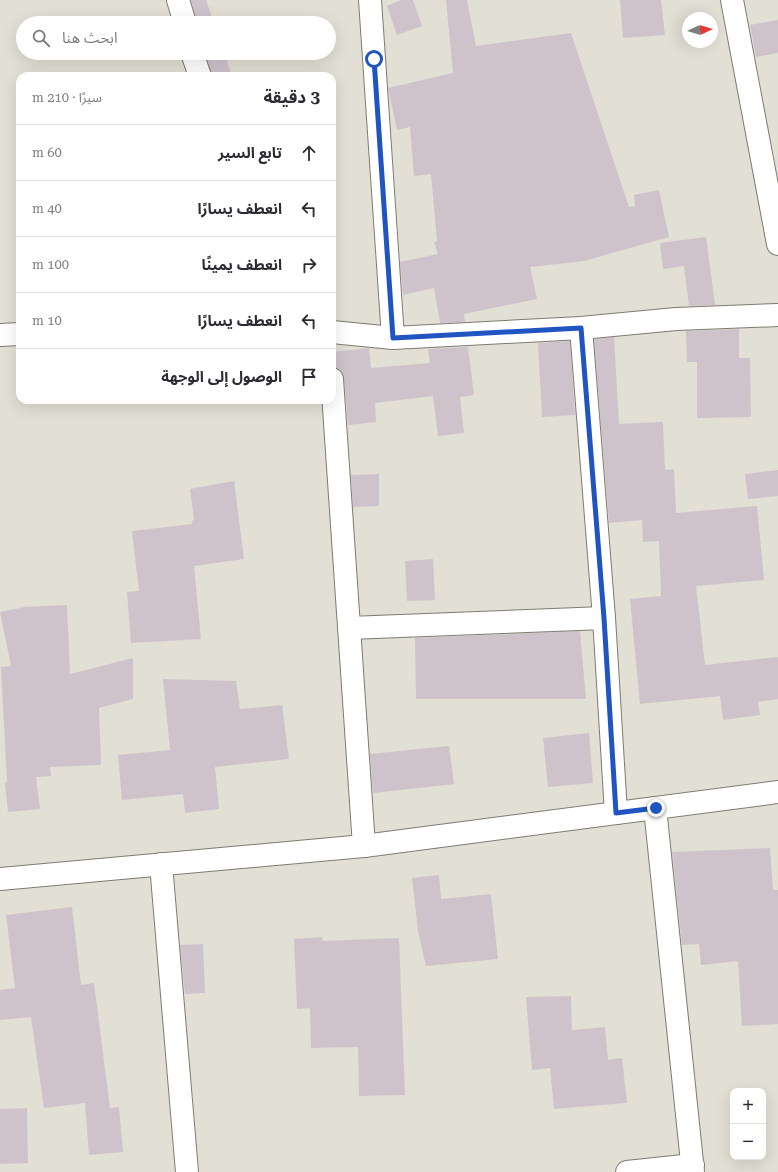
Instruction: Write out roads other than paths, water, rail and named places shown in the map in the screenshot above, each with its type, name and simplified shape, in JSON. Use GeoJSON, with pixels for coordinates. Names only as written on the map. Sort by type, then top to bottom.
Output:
{"type":"FeatureCollection","features":[{"type":"Feature","properties":{"kind":"street"},"geometry":{"type":"LineString","coordinates":[[178,0],[183,16]]}},
{"type":"Feature","properties":{"kind":"street"},"geometry":{"type":"LineString","coordinates":[[370,0],[393,338]]}},
{"type":"Feature","properties":{"kind":"street"},"geometry":{"type":"LineString","coordinates":[[732,0],[778,244]]}},
{"type":"Feature","properties":{"kind":"street"},"geometry":{"type":"LineString","coordinates":[[194,60],[199,72]]}},
{"type":"Feature","properties":{"kind":"street"},"geometry":{"type":"LineString","coordinates":[[336,332],[393,338],[581,328],[676,319],[778,314]]}},
{"type":"Feature","properties":{"kind":"street"},"geometry":{"type":"LineString","coordinates":[[581,328],[604,618],[616,813]]}},
{"type":"Feature","properties":{"kind":"street"},"geometry":{"type":"LineString","coordinates":[[0,335],[16,334]]}},
{"type":"Feature","properties":{"kind":"street"},"geometry":{"type":"LineString","coordinates":[[334,404],[364,846]]}},
{"type":"Feature","properties":{"kind":"street"},"geometry":{"type":"LineString","coordinates":[[349,628],[604,618]]}},
{"type":"Feature","properties":{"kind":"street"},"geometry":{"type":"LineString","coordinates":[[0,879],[364,846],[778,792]]}},
{"type":"Feature","properties":{"kind":"street"},"geometry":{"type":"LineString","coordinates":[[627,1172],[693,1169],[656,808]]}},
{"type":"Feature","properties":{"kind":"street"},"geometry":{"type":"LineString","coordinates":[[162,864],[187,1172]]}}]}
